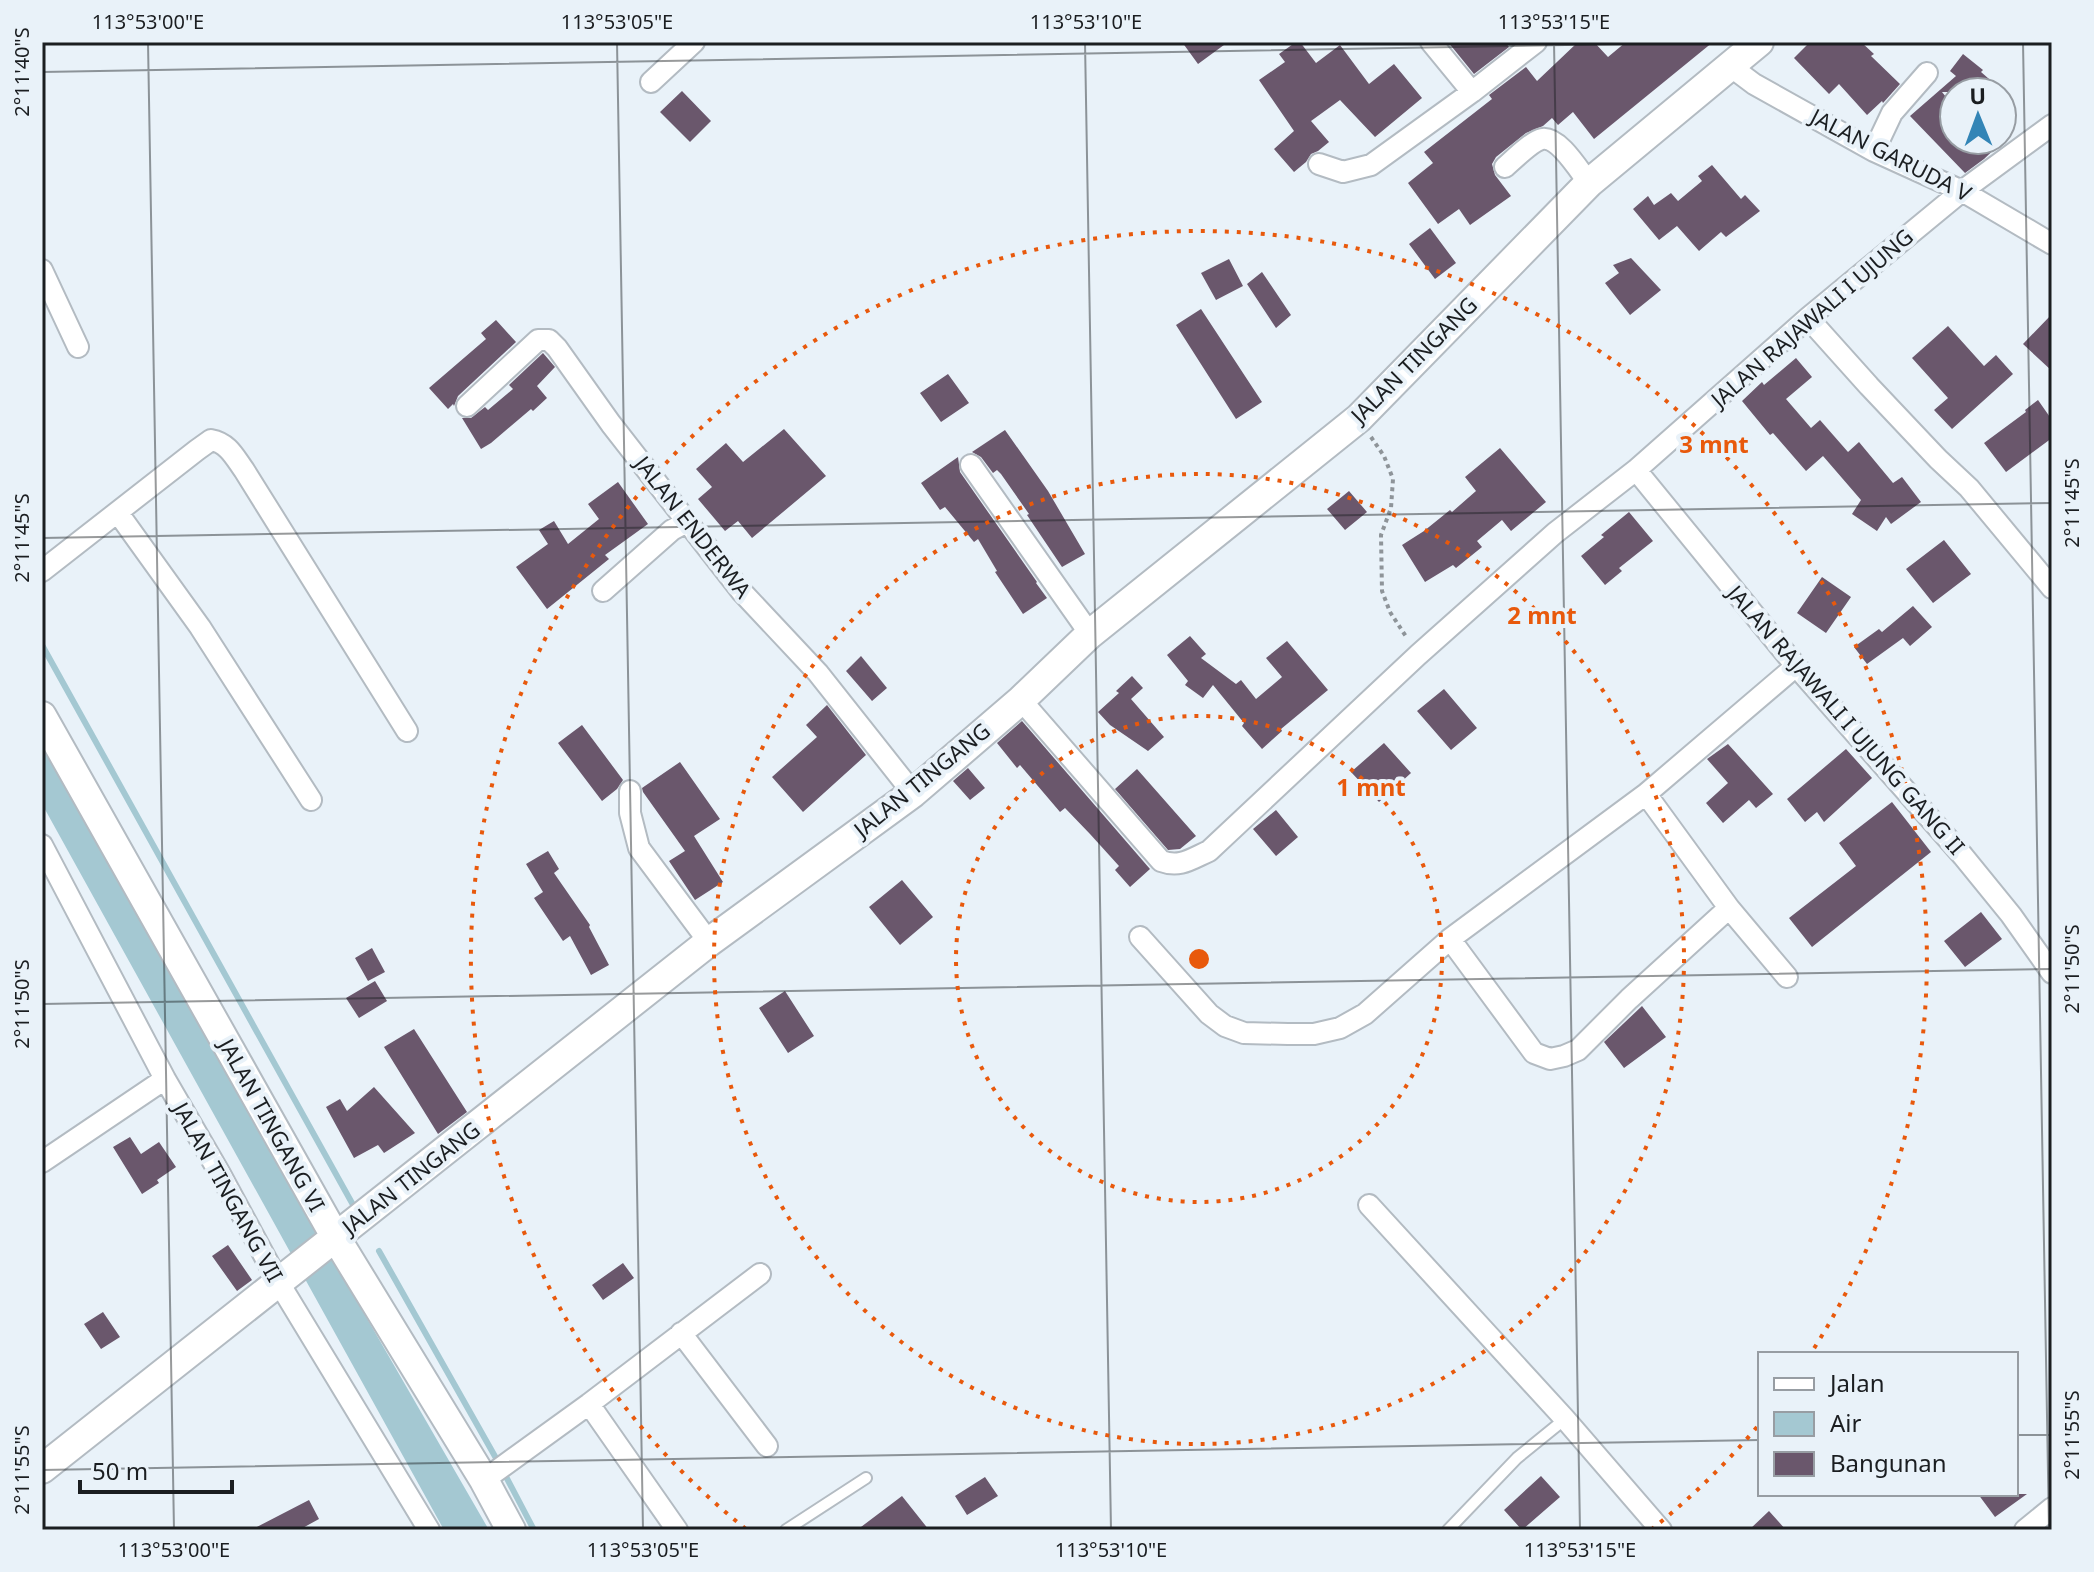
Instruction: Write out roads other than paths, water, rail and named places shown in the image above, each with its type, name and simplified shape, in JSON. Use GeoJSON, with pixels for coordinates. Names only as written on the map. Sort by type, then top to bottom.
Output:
{"type":"FeatureCollection","features":[{"type":"Feature","properties":{"kind":"main road","name":"JALAN TINGANG"},"geometry":{"type":"LineString","coordinates":[[42,1469],[709,942],[913,793],[1021,700],[1090,634],[1359,418],[1589,183],[1759,42]]}},
{"type":"Feature","properties":{"kind":"main road","name":"JALAN TINGANG VI"},"geometry":{"type":"LineString","coordinates":[[42,716],[331,1242],[484,1480],[511,1530]]}},
{"type":"Feature","properties":{"kind":"street"},"geometry":{"type":"LineString","coordinates":[[651,82],[694,42]]}},
{"type":"Feature","properties":{"kind":"street"},"geometry":{"type":"LineString","coordinates":[[1431,42],[1472,92]]}},
{"type":"Feature","properties":{"kind":"street"},"geometry":{"type":"LineString","coordinates":[[1319,164],[1343,172],[1371,165],[1536,42]]}},
{"type":"Feature","properties":{"kind":"street","name":"JALAN GARUDA V"},"geometry":{"type":"LineString","coordinates":[[1730,66],[1754,84],[1874,151],[1962,191],[2052,244]]}},
{"type":"Feature","properties":{"kind":"street"},"geometry":{"type":"LineString","coordinates":[[1874,151],[1892,113],[1927,73]]}},
{"type":"Feature","properties":{"kind":"street","name":"JALAN RAJAWALI I UJUNG"},"geometry":{"type":"LineString","coordinates":[[1021,700],[1161,861],[1173,865],[1209,851],[1418,655],[1555,533],[1636,470],[1808,318],[1962,191],[2052,125]]}},
{"type":"Feature","properties":{"kind":"street"},"geometry":{"type":"LineString","coordinates":[[1505,167],[1533,144],[1542,139],[1552,140],[1589,183]]}},
{"type":"Feature","properties":{"kind":"street"},"geometry":{"type":"LineString","coordinates":[[42,270],[78,347]]}},
{"type":"Feature","properties":{"kind":"street"},"geometry":{"type":"LineString","coordinates":[[1808,318],[1878,397],[1969,488],[2052,588]]}},
{"type":"Feature","properties":{"kind":"street","name":"JALAN ENDERWA"},"geometry":{"type":"LineString","coordinates":[[467,406],[538,340],[549,340],[742,592],[818,673],[913,793]]}},
{"type":"Feature","properties":{"kind":"street"},"geometry":{"type":"LineString","coordinates":[[42,571],[211,440],[221,441],[244,470],[407,731]]}},
{"type":"Feature","properties":{"kind":"street"},"geometry":{"type":"LineString","coordinates":[[971,465],[1090,634]]}},
{"type":"Feature","properties":{"kind":"street","name":"JALAN RAJAWALI I UJUNG GANG II"},"geometry":{"type":"LineString","coordinates":[[1636,470],[1796,666],[1973,868],[2052,973]]}},
{"type":"Feature","properties":{"kind":"street"},"geometry":{"type":"LineString","coordinates":[[118,513],[200,627],[311,800]]}},
{"type":"Feature","properties":{"kind":"street"},"geometry":{"type":"LineString","coordinates":[[603,591],[672,530],[687,522]]}},
{"type":"Feature","properties":{"kind":"street"},"geometry":{"type":"LineString","coordinates":[[1140,937],[1209,1014],[1225,1026],[1244,1033],[1288,1034],[1314,1034],[1340,1028],[1365,1014],[1450,939],[1646,794],[1796,666]]}},
{"type":"Feature","properties":{"kind":"street"},"geometry":{"type":"LineString","coordinates":[[630,791],[630,813],[639,848],[709,942]]}},
{"type":"Feature","properties":{"kind":"street"},"geometry":{"type":"LineString","coordinates":[[1646,794],[1729,908],[1787,977]]}},
{"type":"Feature","properties":{"kind":"street","name":"JALAN TINGANG VII"},"geometry":{"type":"LineString","coordinates":[[42,845],[165,1079],[219,1172],[288,1275],[429,1530]]}},
{"type":"Feature","properties":{"kind":"street"},"geometry":{"type":"LineString","coordinates":[[1450,939],[1534,1053],[1550,1059],[1578,1050],[1729,908]]}},
{"type":"Feature","properties":{"kind":"street"},"geometry":{"type":"LineString","coordinates":[[42,1162],[165,1079]]}},
{"type":"Feature","properties":{"kind":"street"},"geometry":{"type":"LineString","coordinates":[[1369,1205],[1565,1419],[1661,1530]]}},
{"type":"Feature","properties":{"kind":"street"},"geometry":{"type":"LineString","coordinates":[[484,1480],[760,1274]]}},
{"type":"Feature","properties":{"kind":"street"},"geometry":{"type":"LineString","coordinates":[[681,1333],[767,1446]]}},
{"type":"Feature","properties":{"kind":"street"},"geometry":{"type":"LineString","coordinates":[[589,1404],[677,1530]]}},
{"type":"Feature","properties":{"kind":"street"},"geometry":{"type":"LineString","coordinates":[[2025,1530],[2052,1508]]}},
{"type":"Feature","properties":{"kind":"lane"},"geometry":{"type":"LineString","coordinates":[[1448,1530],[1517,1458],[1565,1419]]}},
{"type":"Feature","properties":{"kind":"lane"},"geometry":{"type":"LineString","coordinates":[[786,1530],[866,1478]]}},
{"type":"Feature","properties":{"kind":"water"},"geometry":{"type":"Polygon","coordinates":[[[42,740],[331,1256],[489,1530],[444,1530],[42,804],[42,740]]]}},
{"type":"Feature","properties":{"kind":"waterway"},"geometry":{"type":"LineString","coordinates":[[42,645],[357,1212]]}},
{"type":"Feature","properties":{"kind":"waterway"},"geometry":{"type":"LineString","coordinates":[[379,1251],[534,1530]]}}]}
